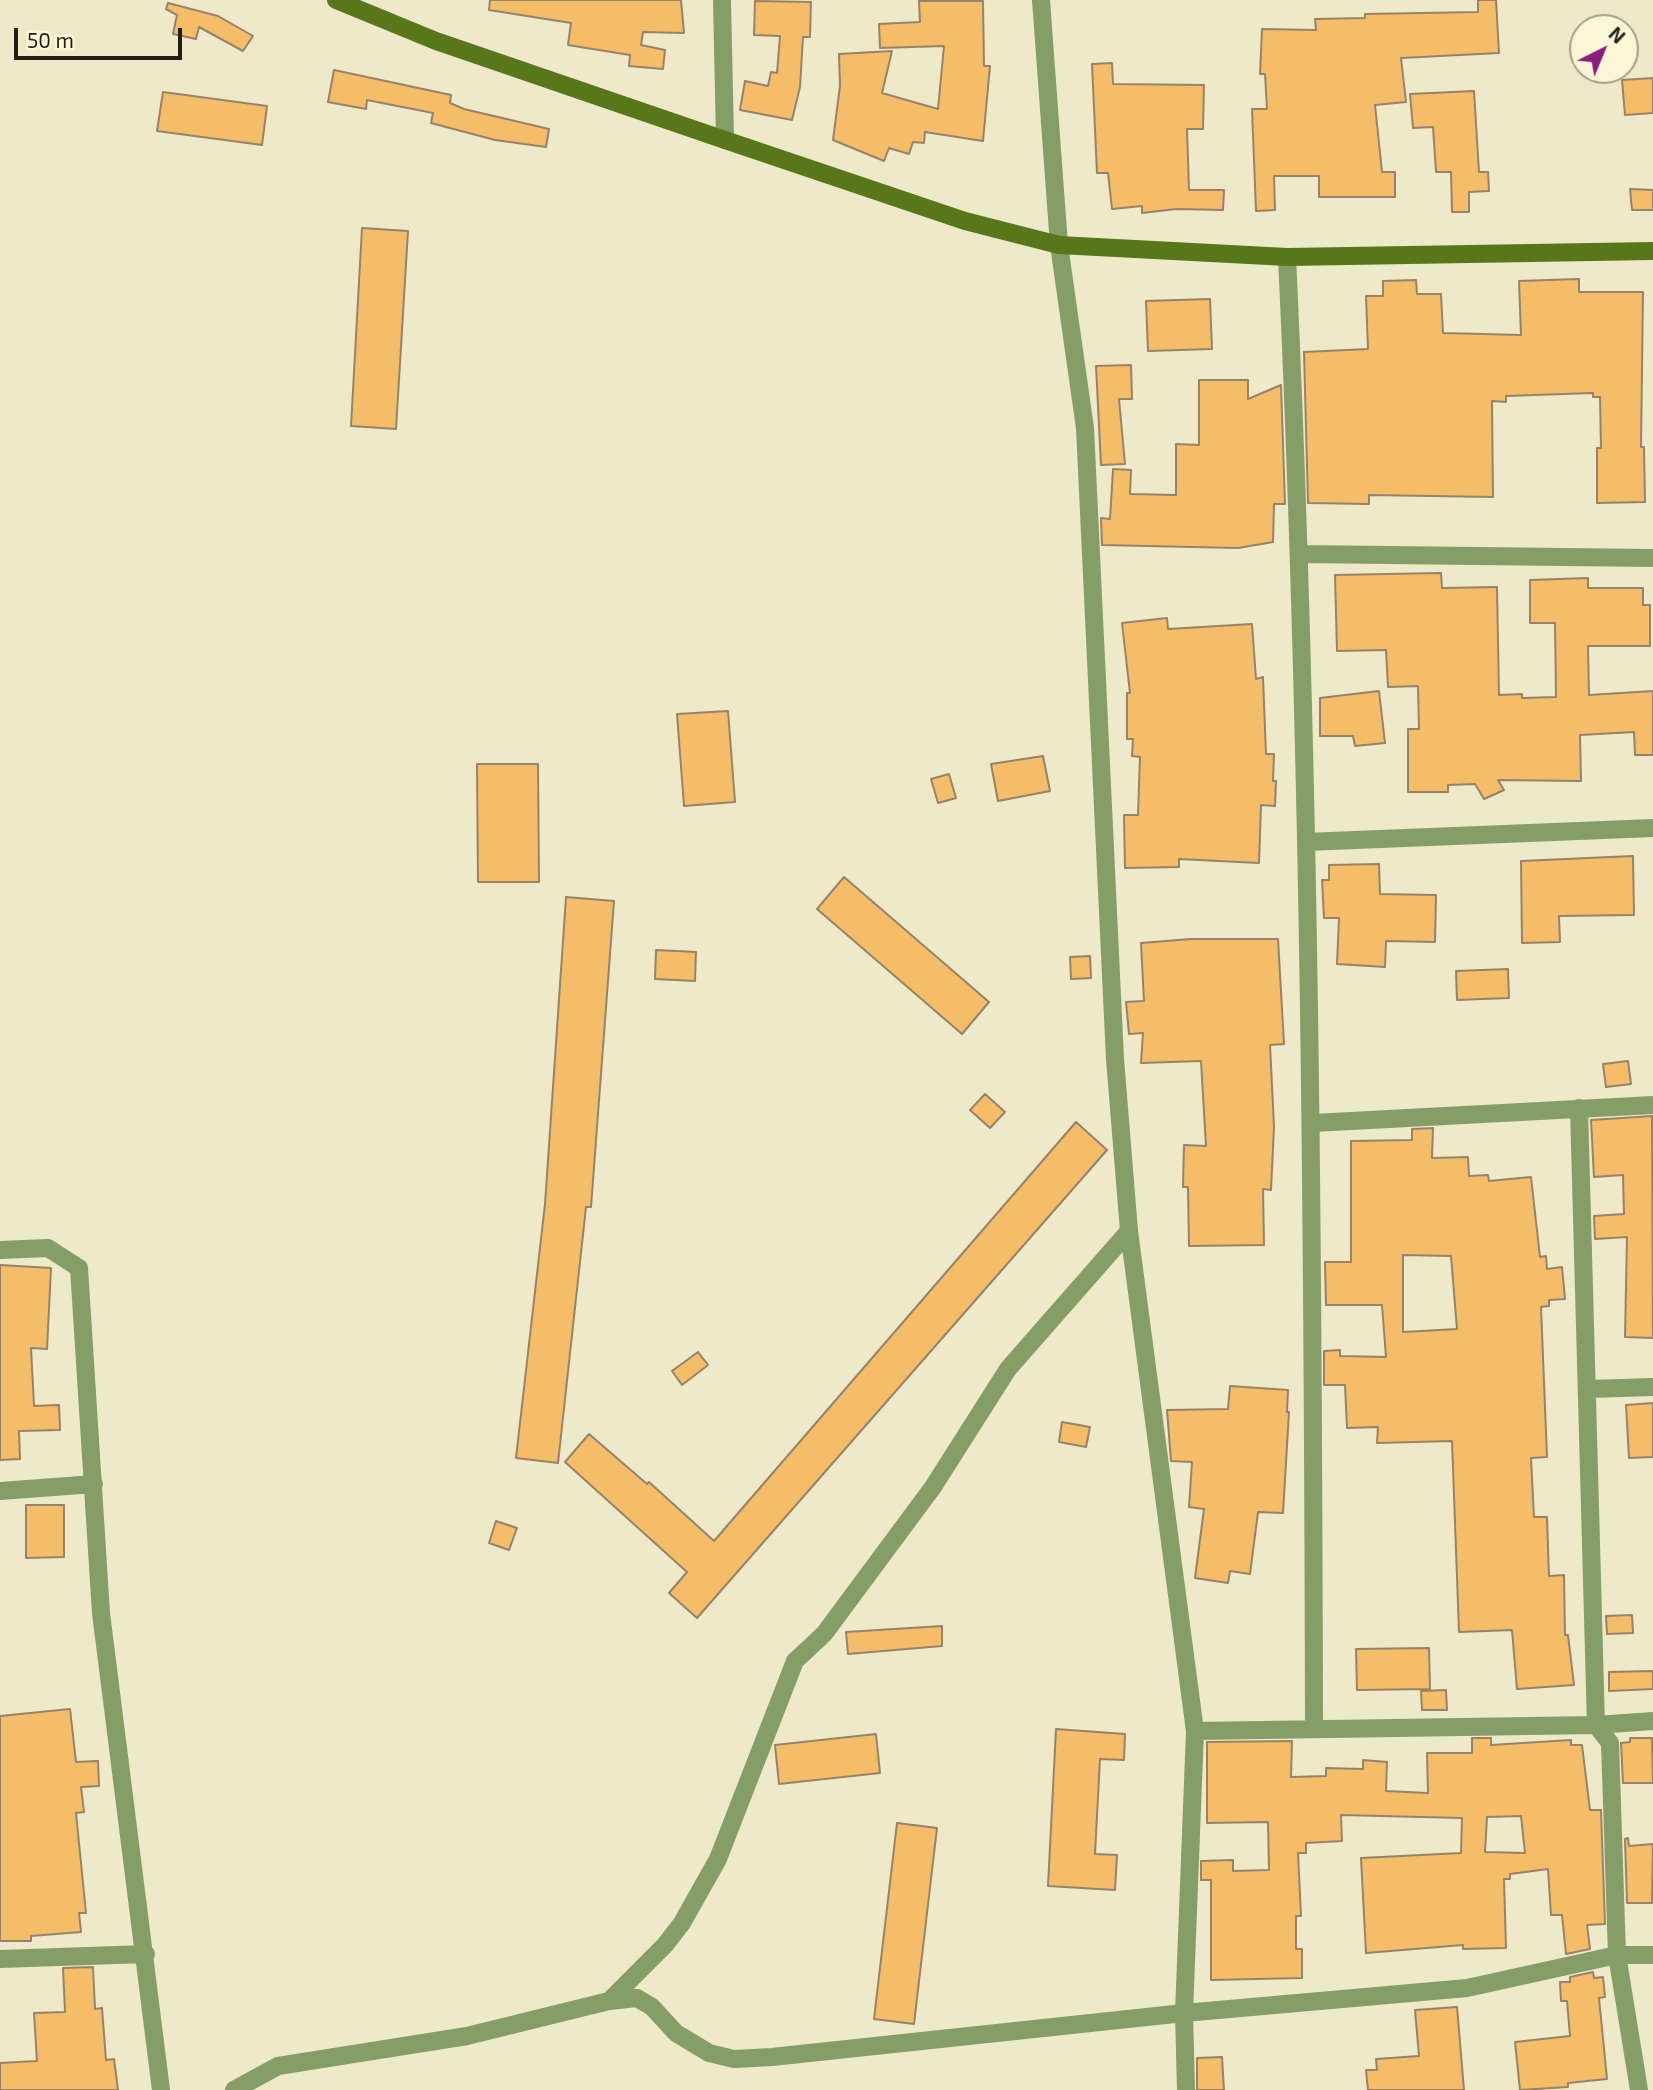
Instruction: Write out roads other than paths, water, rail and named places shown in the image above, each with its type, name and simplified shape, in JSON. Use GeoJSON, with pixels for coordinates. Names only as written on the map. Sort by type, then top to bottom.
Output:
{"type":"FeatureCollection","features":[{"type":"Feature","properties":{"kind":"main road"},"geometry":{"type":"LineString","coordinates":[[336,0],[436,41],[725,140],[965,221],[1059,245],[1287,257],[1653,251]]}},
{"type":"Feature","properties":{"kind":"street"},"geometry":{"type":"LineString","coordinates":[[722,0],[725,140]]}},
{"type":"Feature","properties":{"kind":"street"},"geometry":{"type":"LineString","coordinates":[[1041,0],[1059,245],[1085,428],[1115,1059],[1129,1231],[1195,1731],[1184,2013],[1186,2090]]}},
{"type":"Feature","properties":{"kind":"street"},"geometry":{"type":"LineString","coordinates":[[1287,257],[1301,554],[1313,1123],[1314,1729]]}},
{"type":"Feature","properties":{"kind":"street"},"geometry":{"type":"LineString","coordinates":[[1301,554],[1653,558]]}},
{"type":"Feature","properties":{"kind":"street"},"geometry":{"type":"LineString","coordinates":[[1306,842],[1653,828]]}},
{"type":"Feature","properties":{"kind":"street"},"geometry":{"type":"LineString","coordinates":[[1313,1123],[1653,1105]]}},
{"type":"Feature","properties":{"kind":"street"},"geometry":{"type":"LineString","coordinates":[[1579,1108],[1597,1725],[1610,1743],[1617,1955],[1639,2090]]}},
{"type":"Feature","properties":{"kind":"street"},"geometry":{"type":"LineString","coordinates":[[609,2001],[665,1945],[682,1923],[718,1859],[795,1661],[824,1634],[925,1497],[1008,1369],[1129,1231]]}},
{"type":"Feature","properties":{"kind":"street"},"geometry":{"type":"LineString","coordinates":[[0,1250],[48,1248],[79,1268],[101,1613],[162,2090]]}},
{"type":"Feature","properties":{"kind":"street"},"geometry":{"type":"LineString","coordinates":[[1589,1389],[1653,1387]]}},
{"type":"Feature","properties":{"kind":"street"},"geometry":{"type":"LineString","coordinates":[[0,1491],[94,1484]]}},
{"type":"Feature","properties":{"kind":"street"},"geometry":{"type":"LineString","coordinates":[[1195,1731],[1597,1725],[1653,1721]]}},
{"type":"Feature","properties":{"kind":"street"},"geometry":{"type":"LineString","coordinates":[[0,1959],[146,1954]]}},
{"type":"Feature","properties":{"kind":"street"},"geometry":{"type":"LineString","coordinates":[[234,2090],[278,2066],[467,2036],[609,2001],[637,1998],[652,2007],[676,2033],[709,2053],[734,2059],[1184,2013],[1467,1988],[1617,1955],[1653,1955]]}}]}
